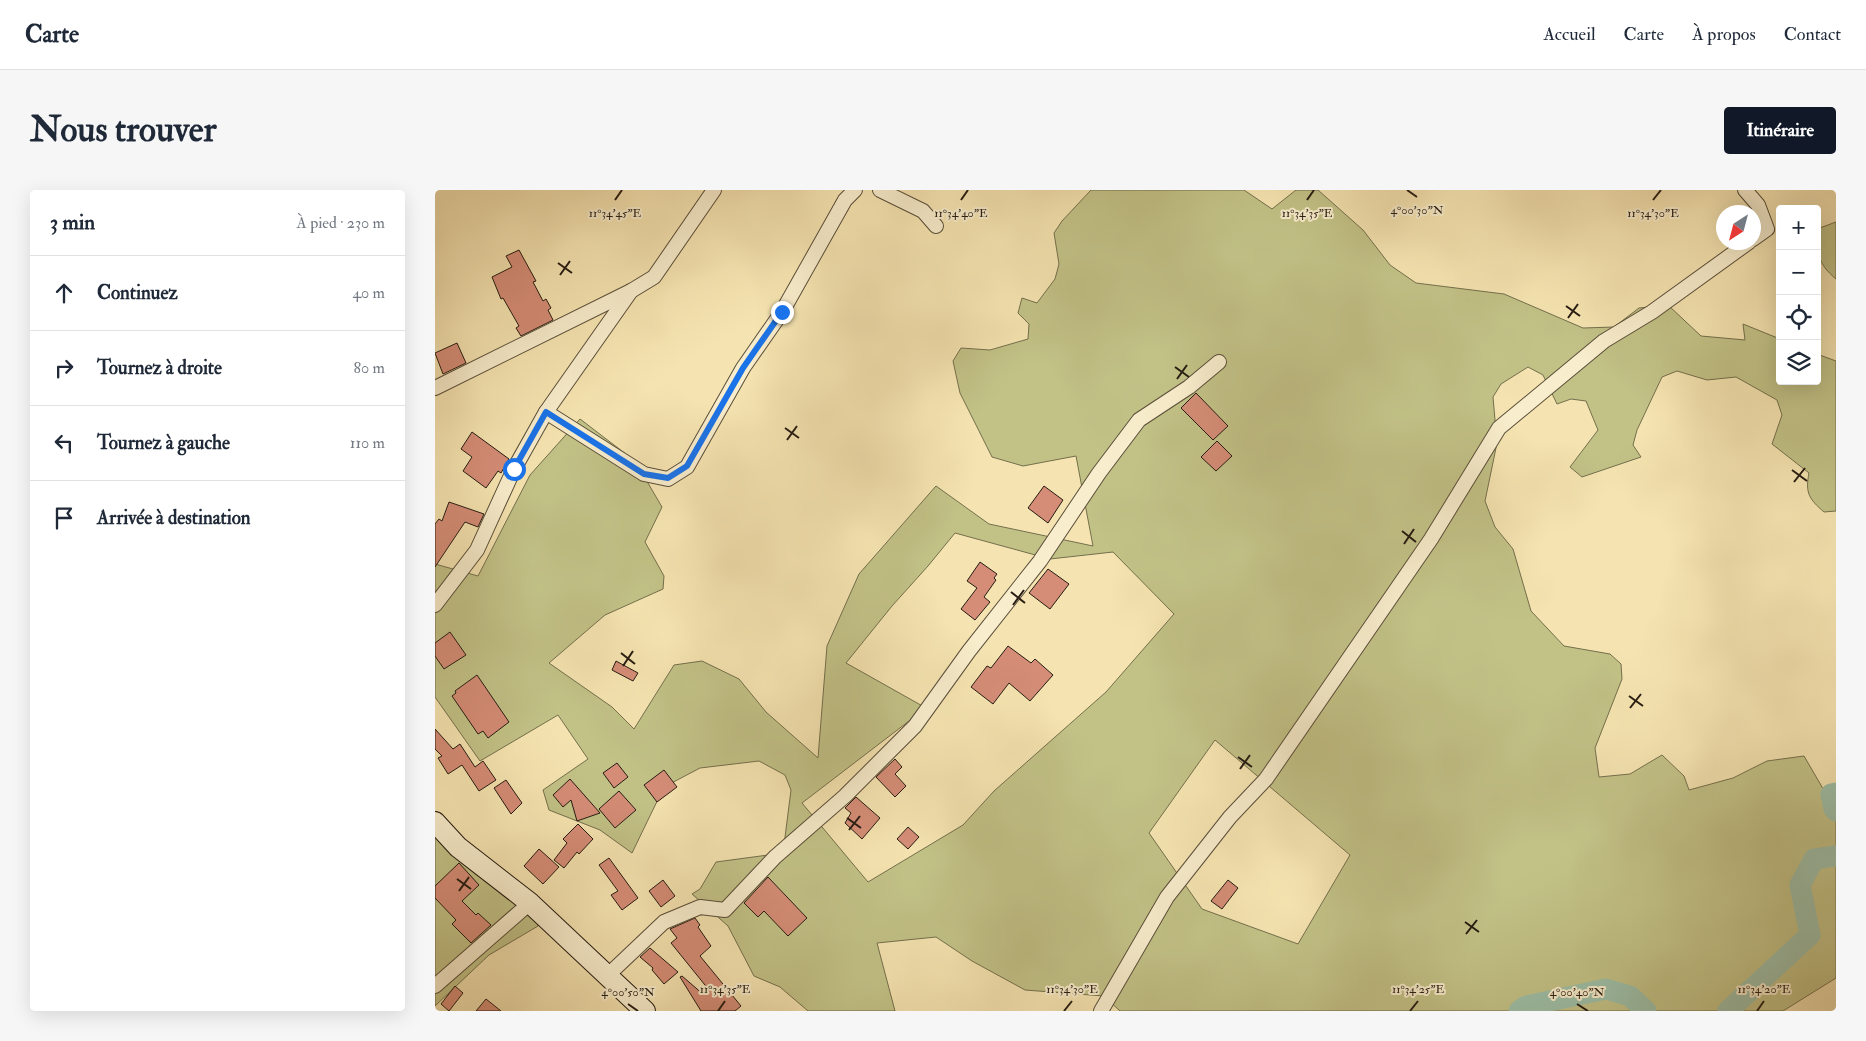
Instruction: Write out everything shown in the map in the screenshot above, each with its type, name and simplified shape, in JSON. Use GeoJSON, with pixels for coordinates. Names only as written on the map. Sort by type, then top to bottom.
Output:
{"type":"FeatureCollection","features":[{"type":"Feature","properties":{"kind":"street"},"geometry":{"type":"LineString","coordinates":[[435,388],[631,291],[654,277],[714,190]]}},
{"type":"Feature","properties":{"kind":"street"},"geometry":{"type":"LineString","coordinates":[[546,412],[644,474],[668,478],[687,466],[743,368],[782,312],[845,200],[855,190]]}},
{"type":"Feature","properties":{"kind":"street"},"geometry":{"type":"LineString","coordinates":[[879,190],[923,211],[936,226]]}},
{"type":"Feature","properties":{"kind":"street"},"geometry":{"type":"LineString","coordinates":[[1745,190],[1758,205]]}},
{"type":"Feature","properties":{"kind":"street"},"geometry":{"type":"LineString","coordinates":[[1761,213],[1767,229],[1761,233]]}},
{"type":"Feature","properties":{"kind":"street"},"geometry":{"type":"LineString","coordinates":[[1101,1011],[1167,897],[1230,816],[1266,779],[1431,539],[1499,428],[1604,341],[1652,312],[1738,250]]}},
{"type":"Feature","properties":{"kind":"street"},"geometry":{"type":"LineString","coordinates":[[435,605],[477,550],[514,469],[546,412],[631,291]]}},
{"type":"Feature","properties":{"kind":"street"},"geometry":{"type":"LineString","coordinates":[[607,976],[664,922],[700,907],[725,910],[775,856],[853,789],[915,726],[969,651],[1040,561],[1099,472],[1139,420],[1189,387],[1219,362]]}},
{"type":"Feature","properties":{"kind":"street"},"geometry":{"type":"LineString","coordinates":[[435,822],[458,847],[530,903],[645,1011]]}},
{"type":"Feature","properties":{"kind":"street"},"geometry":{"type":"LineString","coordinates":[[435,986],[530,903]]}},
{"type":"Feature","properties":{"kind":"green space"},"geometry":{"type":"Polygon","coordinates":[[[1091,190],[1244,190],[1272,209],[1296,190],[1318,190],[1363,230],[1390,265],[1416,283],[1504,294],[1583,328],[1614,327],[1639,308],[1668,305],[1701,336],[1745,340],[1743,324],[1776,337],[1776,385],[1821,385],[1821,355],[1836,361],[1836,511],[1824,512],[1815,503],[1808,491],[1809,473],[1772,444],[1782,415],[1777,400],[1736,377],[1707,380],[1677,371],[1662,377],[1637,430],[1633,445],[1641,457],[1582,477],[1570,467],[1598,430],[1586,401],[1571,399],[1557,404],[1543,375],[1528,367],[1501,384],[1493,397],[1497,443],[1485,501],[1495,527],[1513,549],[1531,611],[1564,646],[1610,654],[1621,664],[1622,679],[1595,748],[1599,777],[1630,774],[1662,755],[1684,776],[1689,790],[1733,778],[1767,761],[1804,756],[1836,811],[1836,978],[1783,1011],[1120,1011],[1104,996],[1025,990],[972,961],[936,937],[877,943],[895,1011],[808,1011],[780,987],[754,976],[728,926],[692,894],[700,889],[716,862],[783,853],[791,790],[785,775],[759,761],[700,768],[664,787],[632,853],[600,830],[549,810],[543,790],[588,759],[558,715],[480,761],[435,697],[435,564],[478,576],[530,475],[580,419],[635,461],[662,507],[645,542],[664,576],[663,589],[605,615],[549,663],[612,707],[634,729],[674,665],[702,661],[739,679],[766,712],[818,758],[827,646],[859,574],[936,486],[989,524],[1093,546],[1076,456],[1023,466],[992,457],[960,393],[953,361],[961,348],[990,350],[1028,339],[1029,324],[1018,313],[1022,298],[1037,303],[1055,279],[1059,264],[1054,233],[1062,221],[1091,190]],[[955,533],[846,663],[926,708],[802,803],[868,882],[963,825],[994,791],[1106,692],[1174,614],[1113,552],[1050,559],[955,533]],[[1215,740],[1149,833],[1202,909],[1298,944],[1350,855],[1215,740]]]}},
{"type":"Feature","properties":{"kind":"green space"},"geometry":{"type":"Polygon","coordinates":[[[1836,222],[1836,279],[1825,268],[1821,260],[1821,228],[1836,222]]]}},
{"type":"Feature","properties":{"kind":"green space"},"geometry":{"type":"Polygon","coordinates":[[[435,822],[535,909],[538,926],[489,955],[435,1006],[435,822]]]}},
{"type":"Feature","properties":{"kind":"building"},"geometry":{"type":"Polygon","coordinates":[[[519,250],[536,281],[533,282],[543,301],[546,299],[551,308],[548,310],[553,320],[521,336],[516,328],[519,326],[503,298],[501,299],[492,277],[512,267],[506,256],[519,250]]]}},
{"type":"Feature","properties":{"kind":"building"},"geometry":{"type":"Polygon","coordinates":[[[457,343],[466,363],[443,374],[435,353],[457,343]]]}},
{"type":"Feature","properties":{"kind":"building"},"geometry":{"type":"Polygon","coordinates":[[[1196,393],[1228,426],[1213,440],[1181,408],[1196,393]]]}},
{"type":"Feature","properties":{"kind":"building"},"geometry":{"type":"Polygon","coordinates":[[[472,432],[509,459],[501,473],[498,471],[486,488],[463,471],[472,457],[461,449],[472,432]]]}},
{"type":"Feature","properties":{"kind":"building"},"geometry":{"type":"Polygon","coordinates":[[[1217,441],[1232,456],[1216,471],[1201,457],[1217,441]]]}},
{"type":"Feature","properties":{"kind":"building"},"geometry":{"type":"Polygon","coordinates":[[[1044,486],[1063,500],[1048,523],[1028,508],[1044,486]]]}},
{"type":"Feature","properties":{"kind":"building"},"geometry":{"type":"Polygon","coordinates":[[[449,502],[484,514],[478,527],[465,522],[435,567],[435,524],[439,519],[442,521],[449,502]]]}},
{"type":"Feature","properties":{"kind":"building"},"geometry":{"type":"Polygon","coordinates":[[[980,562],[997,574],[994,578],[996,580],[984,597],[990,602],[975,620],[961,609],[977,588],[967,581],[980,562]]]}},
{"type":"Feature","properties":{"kind":"building"},"geometry":{"type":"Polygon","coordinates":[[[1048,569],[1069,584],[1050,609],[1029,593],[1048,569]]]}},
{"type":"Feature","properties":{"kind":"building"},"geometry":{"type":"Polygon","coordinates":[[[450,632],[466,655],[444,669],[435,656],[435,643],[450,632]]]}},
{"type":"Feature","properties":{"kind":"building"},"geometry":{"type":"Polygon","coordinates":[[[1008,646],[1031,663],[1035,659],[1053,675],[1030,701],[1009,683],[993,704],[971,687],[987,666],[991,668],[1008,646]]]}},
{"type":"Feature","properties":{"kind":"building"},"geometry":{"type":"Polygon","coordinates":[[[616,661],[638,673],[633,681],[612,670],[616,661]]]}},
{"type":"Feature","properties":{"kind":"building"},"geometry":{"type":"Polygon","coordinates":[[[477,675],[509,722],[488,738],[483,731],[478,734],[452,696],[456,693],[455,691],[477,675]]]}},
{"type":"Feature","properties":{"kind":"building"},"geometry":{"type":"Polygon","coordinates":[[[435,729],[453,749],[460,744],[475,767],[483,761],[496,780],[479,791],[462,765],[448,774],[438,758],[442,756],[435,749],[435,729]]]}},
{"type":"Feature","properties":{"kind":"building"},"geometry":{"type":"Polygon","coordinates":[[[895,759],[902,767],[895,774],[906,786],[895,797],[876,777],[895,759]]]}},
{"type":"Feature","properties":{"kind":"building"},"geometry":{"type":"Polygon","coordinates":[[[617,763],[628,777],[614,788],[603,773],[617,763]]]}},
{"type":"Feature","properties":{"kind":"building"},"geometry":{"type":"Polygon","coordinates":[[[664,770],[677,787],[657,802],[644,785],[664,770]]]}},
{"type":"Feature","properties":{"kind":"building"},"geometry":{"type":"Polygon","coordinates":[[[570,779],[600,813],[577,821],[571,800],[563,807],[553,795],[570,779]]]}},
{"type":"Feature","properties":{"kind":"building"},"geometry":{"type":"Polygon","coordinates":[[[506,780],[522,803],[511,814],[494,788],[506,780]]]}},
{"type":"Feature","properties":{"kind":"building"},"geometry":{"type":"Polygon","coordinates":[[[619,791],[636,810],[615,828],[599,809],[619,791]]]}},
{"type":"Feature","properties":{"kind":"building"},"geometry":{"type":"Polygon","coordinates":[[[856,797],[880,818],[862,839],[845,823],[851,813],[845,808],[856,797]]]}},
{"type":"Feature","properties":{"kind":"building"},"geometry":{"type":"Polygon","coordinates":[[[578,824],[593,839],[579,854],[577,852],[564,868],[554,860],[567,843],[563,839],[578,824]]]}},
{"type":"Feature","properties":{"kind":"building"},"geometry":{"type":"Polygon","coordinates":[[[908,827],[919,837],[908,849],[897,839],[908,827]]]}},
{"type":"Feature","properties":{"kind":"building"},"geometry":{"type":"Polygon","coordinates":[[[539,849],[559,867],[543,884],[524,866],[539,849]]]}},
{"type":"Feature","properties":{"kind":"building"},"geometry":{"type":"Polygon","coordinates":[[[609,858],[638,898],[622,910],[611,895],[618,891],[599,865],[609,858]]]}},
{"type":"Feature","properties":{"kind":"building"},"geometry":{"type":"Polygon","coordinates":[[[459,863],[479,885],[462,901],[476,915],[478,913],[491,925],[471,943],[452,924],[456,920],[435,898],[435,886],[459,863]]]}},
{"type":"Feature","properties":{"kind":"building"},"geometry":{"type":"Polygon","coordinates":[[[768,877],[807,918],[788,936],[764,911],[758,917],[744,903],[768,877]]]}},
{"type":"Feature","properties":{"kind":"building"},"geometry":{"type":"Polygon","coordinates":[[[663,880],[675,896],[661,907],[649,891],[663,880]]]}},
{"type":"Feature","properties":{"kind":"building"},"geometry":{"type":"Polygon","coordinates":[[[1228,880],[1238,888],[1222,909],[1211,901],[1228,880]]]}},
{"type":"Feature","properties":{"kind":"building"},"geometry":{"type":"Polygon","coordinates":[[[695,918],[700,925],[698,927],[711,946],[700,956],[741,1006],[735,1011],[701,1011],[680,977],[682,976],[704,995],[709,990],[671,943],[677,938],[670,929],[695,918]]]}},
{"type":"Feature","properties":{"kind":"building"},"geometry":{"type":"Polygon","coordinates":[[[650,948],[678,972],[664,984],[652,970],[653,968],[640,957],[650,948]]]}},
{"type":"Feature","properties":{"kind":"building"},"geometry":{"type":"Polygon","coordinates":[[[455,986],[463,993],[449,1011],[441,1004],[455,986]]]}},
{"type":"Feature","properties":{"kind":"building"},"geometry":{"type":"Polygon","coordinates":[[[486,999],[501,1011],[476,1011],[486,999]]]}},
{"type":"Feature","properties":{"kind":"waterway"},"geometry":{"type":"LineString","coordinates":[[1836,793],[1831,794],[1836,811]]}},
{"type":"Feature","properties":{"kind":"waterway"},"geometry":{"type":"LineString","coordinates":[[1728,1011],[1810,935],[1800,885],[1814,859],[1836,856]]}},
{"type":"Feature","properties":{"kind":"waterway"},"geometry":{"type":"LineString","coordinates":[[1519,1011],[1526,1006],[1606,989],[1630,996],[1646,1011]]}},
{"type":"Feature","properties":{"kind":"route"},"geometry":{"type":"LineString","coordinates":[[514,469],[546,412],[644,474],[668,478],[687,466],[743,368],[782,312]]}}]}
